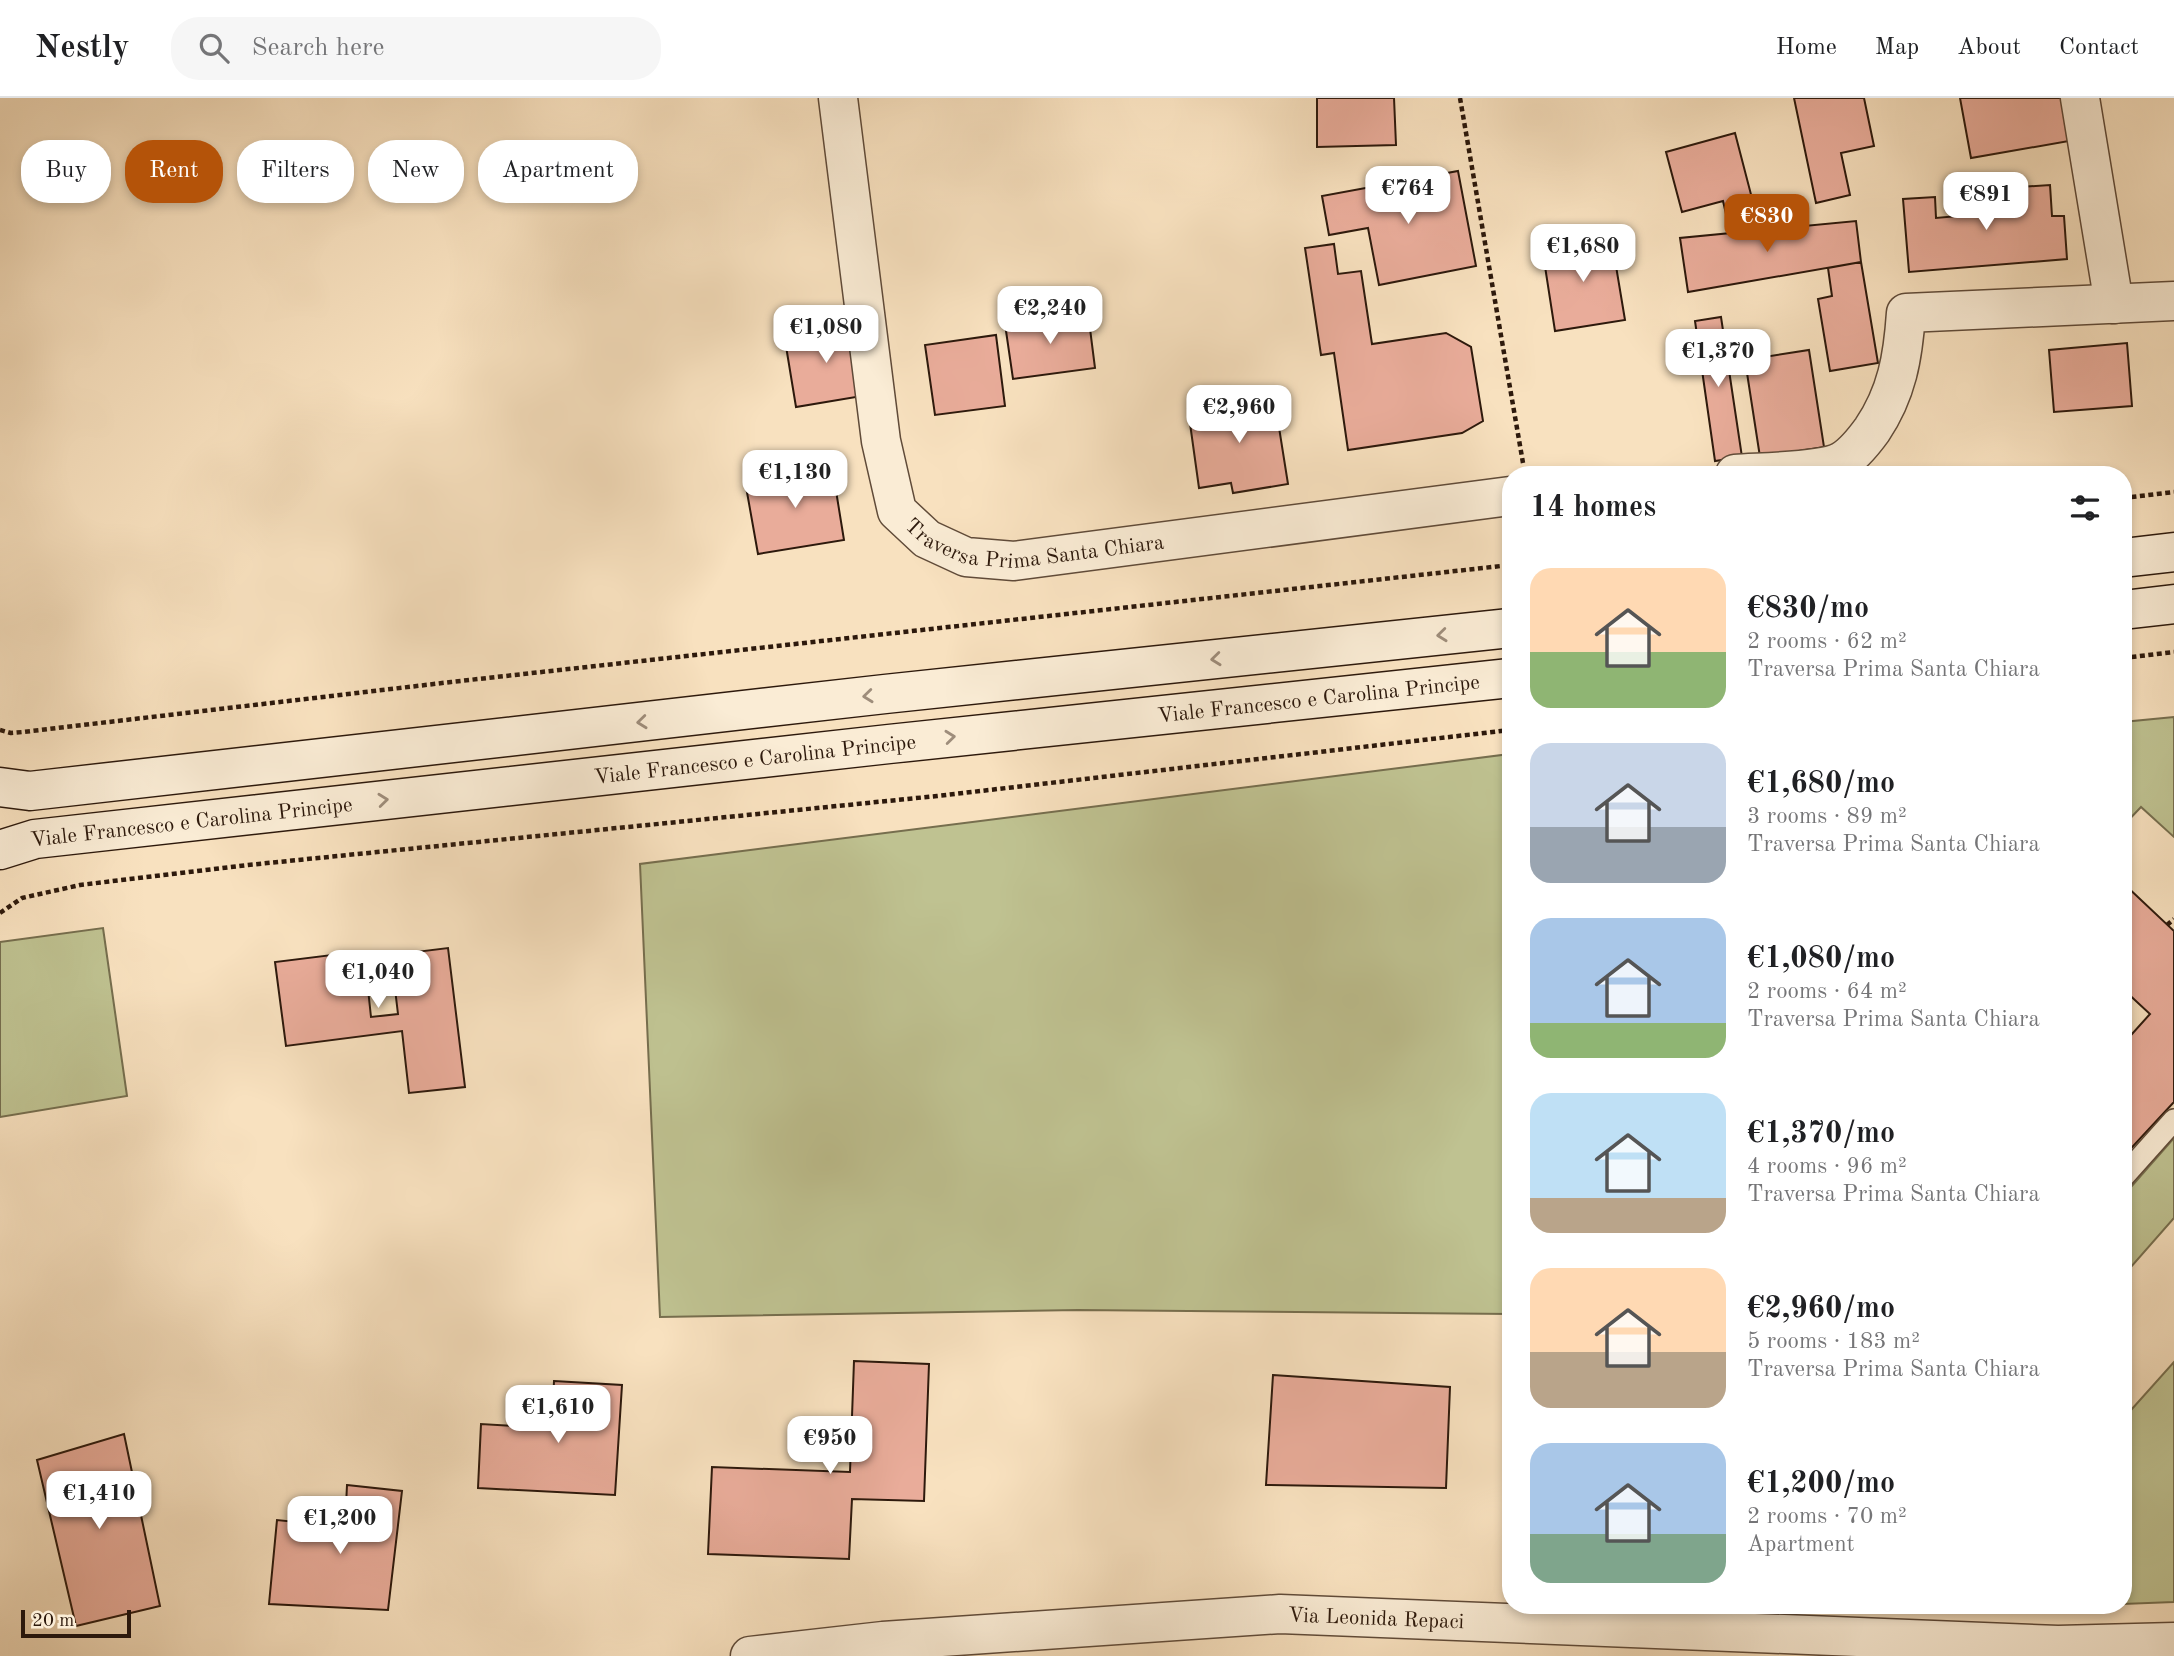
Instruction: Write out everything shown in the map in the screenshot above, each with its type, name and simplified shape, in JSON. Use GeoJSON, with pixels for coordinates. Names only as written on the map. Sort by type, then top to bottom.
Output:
{"type":"FeatureCollection","features":[{"type":"Feature","properties":{"kind":"street","name":"Traversa Prima Santa Chiara"},"geometry":{"type":"LineString","coordinates":[[838,98],[881,441],[897,510],[927,539],[966,557],[1014,561],[1502,497]]}},
{"type":"Feature","properties":{"kind":"street"},"geometry":{"type":"LineString","coordinates":[[2080,98],[2114,304]]}},
{"type":"Feature","properties":{"kind":"street"},"geometry":{"type":"LineString","coordinates":[[1820,466],[1841,461],[1863,443],[1885,410],[1899,375],[1906,313],[2174,301]]}},
{"type":"Feature","properties":{"kind":"street"},"geometry":{"type":"LineString","coordinates":[[2132,557],[2174,552]]}},
{"type":"Feature","properties":{"kind":"street"},"geometry":{"type":"LineString","coordinates":[[2132,609],[2174,604]]}},
{"type":"Feature","properties":{"kind":"street"},"geometry":{"type":"LineString","coordinates":[[0,787],[30,791],[871,696],[1502,629]]}},
{"type":"Feature","properties":{"kind":"street","name":"Viale Francesco e Carolina Principe"},"geometry":{"type":"LineString","coordinates":[[0,850],[35,839],[875,745],[1502,679]]}},
{"type":"Feature","properties":{"kind":"street","name":"Via Leonida Repaci"},"geometry":{"type":"LineString","coordinates":[[750,1656],[883,1642],[1024,1644],[1280,1614],[1594,1615],[2053,1650],[2174,1642]]}},
{"type":"Feature","properties":{"kind":"lane"},"geometry":{"type":"LineString","coordinates":[[2132,1167],[2174,1119]]}},
{"type":"Feature","properties":{"kind":"path"},"geometry":{"type":"LineString","coordinates":[[1460,98],[1524,466]]}},
{"type":"Feature","properties":{"kind":"path"},"geometry":{"type":"LineString","coordinates":[[2132,497],[2174,492]]}},
{"type":"Feature","properties":{"kind":"path"},"geometry":{"type":"LineString","coordinates":[[0,730],[23,732],[1502,566]]}},
{"type":"Feature","properties":{"kind":"path"},"geometry":{"type":"LineString","coordinates":[[2132,658],[2174,653]]}},
{"type":"Feature","properties":{"kind":"path"},"geometry":{"type":"LineString","coordinates":[[0,913],[22,898],[32,895],[158,876],[926,797],[1502,731]]}},
{"type":"Feature","properties":{"kind":"path"},"geometry":{"type":"LineString","coordinates":[[2167,925],[2174,919]]}},
{"type":"Feature","properties":{"kind":"green space"},"geometry":{"type":"Polygon","coordinates":[[[2174,717],[2174,837],[2141,807],[2132,816],[2132,721],[2174,717]]]}},
{"type":"Feature","properties":{"kind":"green space"},"geometry":{"type":"Polygon","coordinates":[[[1502,755],[1502,1314],[1078,1310],[660,1317],[640,864],[1502,755]]]}},
{"type":"Feature","properties":{"kind":"green space"},"geometry":{"type":"Polygon","coordinates":[[[103,928],[127,1096],[0,1117],[0,942],[103,928]]]}},
{"type":"Feature","properties":{"kind":"green space"},"geometry":{"type":"Polygon","coordinates":[[[2174,1138],[2174,1218],[2132,1266],[2132,1186],[2174,1138]]]}},
{"type":"Feature","properties":{"kind":"green space"},"geometry":{"type":"Polygon","coordinates":[[[2174,1362],[2174,1602],[2132,1604],[2132,1409],[2174,1362]]]}},
{"type":"Feature","properties":{"kind":"building"},"geometry":{"type":"Polygon","coordinates":[[[1317,98],[1394,98],[1396,145],[1317,147],[1317,98]]]}},
{"type":"Feature","properties":{"kind":"building"},"geometry":{"type":"Polygon","coordinates":[[[1794,98],[1864,98],[1874,146],[1841,153],[1850,195],[1816,203],[1794,98]]]}},
{"type":"Feature","properties":{"kind":"building"},"geometry":{"type":"Polygon","coordinates":[[[1960,98],[2061,98],[2069,141],[1971,158],[1960,98]]]}},
{"type":"Feature","properties":{"kind":"building"},"geometry":{"type":"Polygon","coordinates":[[[1735,133],[1754,206],[1726,214],[1723,201],[1682,212],[1666,152],[1735,133]]]}},
{"type":"Feature","properties":{"kind":"building"},"geometry":{"type":"Polygon","coordinates":[[[1458,171],[1476,266],[1379,285],[1368,228],[1329,235],[1322,196],[1458,171]]]}},
{"type":"Feature","properties":{"kind":"building"},"geometry":{"type":"Polygon","coordinates":[[[2050,185],[2052,216],[2064,216],[2067,259],[1909,272],[1903,199],[1935,197],[1936,218],[1992,213],[1990,189],[2050,185]]]}},
{"type":"Feature","properties":{"kind":"building"},"geometry":{"type":"Polygon","coordinates":[[[1856,221],[1861,262],[1688,292],[1680,238],[1856,221]]]}},
{"type":"Feature","properties":{"kind":"building"},"geometry":{"type":"Polygon","coordinates":[[[1611,236],[1625,320],[1555,331],[1542,247],[1611,236]]]}},
{"type":"Feature","properties":{"kind":"building"},"geometry":{"type":"Polygon","coordinates":[[[1334,244],[1338,274],[1361,271],[1372,344],[1446,333],[1471,347],[1483,421],[1462,433],[1348,450],[1334,353],[1321,355],[1305,248],[1334,244]]]}},
{"type":"Feature","properties":{"kind":"building"},"geometry":{"type":"Polygon","coordinates":[[[1861,262],[1878,363],[1830,371],[1818,299],[1832,296],[1828,268],[1861,262]]]}},
{"type":"Feature","properties":{"kind":"building"},"geometry":{"type":"Polygon","coordinates":[[[1088,313],[1095,368],[1013,379],[1005,324],[1088,313]]]}},
{"type":"Feature","properties":{"kind":"building"},"geometry":{"type":"Polygon","coordinates":[[[1721,317],[1742,457],[1715,461],[1695,321],[1721,317]]]}},
{"type":"Feature","properties":{"kind":"building"},"geometry":{"type":"Polygon","coordinates":[[[856,322],[868,395],[796,407],[784,334],[856,322]]]}},
{"type":"Feature","properties":{"kind":"building"},"geometry":{"type":"Polygon","coordinates":[[[996,335],[1005,406],[935,415],[925,345],[996,335]]]}},
{"type":"Feature","properties":{"kind":"building"},"geometry":{"type":"Polygon","coordinates":[[[2127,343],[2132,406],[2054,412],[2049,350],[2127,343]]]}},
{"type":"Feature","properties":{"kind":"building"},"geometry":{"type":"Polygon","coordinates":[[[1809,350],[1824,447],[1760,457],[1745,360],[1809,350]]]}},
{"type":"Feature","properties":{"kind":"building"},"geometry":{"type":"Polygon","coordinates":[[[1274,396],[1288,484],[1233,493],[1231,483],[1199,488],[1188,409],[1274,396]]]}},
{"type":"Feature","properties":{"kind":"building"},"geometry":{"type":"Polygon","coordinates":[[[832,466],[844,540],[758,554],[745,481],[832,466]]]}},
{"type":"Feature","properties":{"kind":"building"},"geometry":{"type":"Polygon","coordinates":[[[2132,891],[2174,931],[2174,1102],[2132,1147],[2132,1034],[2150,1014],[2132,997],[2132,891]]]}},
{"type":"Feature","properties":{"kind":"building"},"geometry":{"type":"Polygon","coordinates":[[[448,948],[465,1087],[409,1093],[402,1031],[286,1046],[275,962],[364,951],[371,1017],[398,1014],[391,955],[448,948]]]}},
{"type":"Feature","properties":{"kind":"building"},"geometry":{"type":"Polygon","coordinates":[[[854,1361],[929,1364],[924,1501],[852,1499],[849,1559],[708,1554],[712,1467],[850,1472],[854,1361]]]}},
{"type":"Feature","properties":{"kind":"building"},"geometry":{"type":"Polygon","coordinates":[[[1273,1375],[1450,1387],[1446,1488],[1266,1485],[1273,1375]]]}},
{"type":"Feature","properties":{"kind":"building"},"geometry":{"type":"Polygon","coordinates":[[[554,1381],[622,1385],[615,1495],[478,1488],[481,1424],[552,1428],[554,1381]]]}},
{"type":"Feature","properties":{"kind":"building"},"geometry":{"type":"Polygon","coordinates":[[[124,1434],[160,1606],[76,1626],[37,1460],[124,1434]]]}},
{"type":"Feature","properties":{"kind":"building"},"geometry":{"type":"Polygon","coordinates":[[[347,1485],[402,1491],[388,1610],[269,1604],[277,1520],[345,1527],[347,1485]]]}}]}
